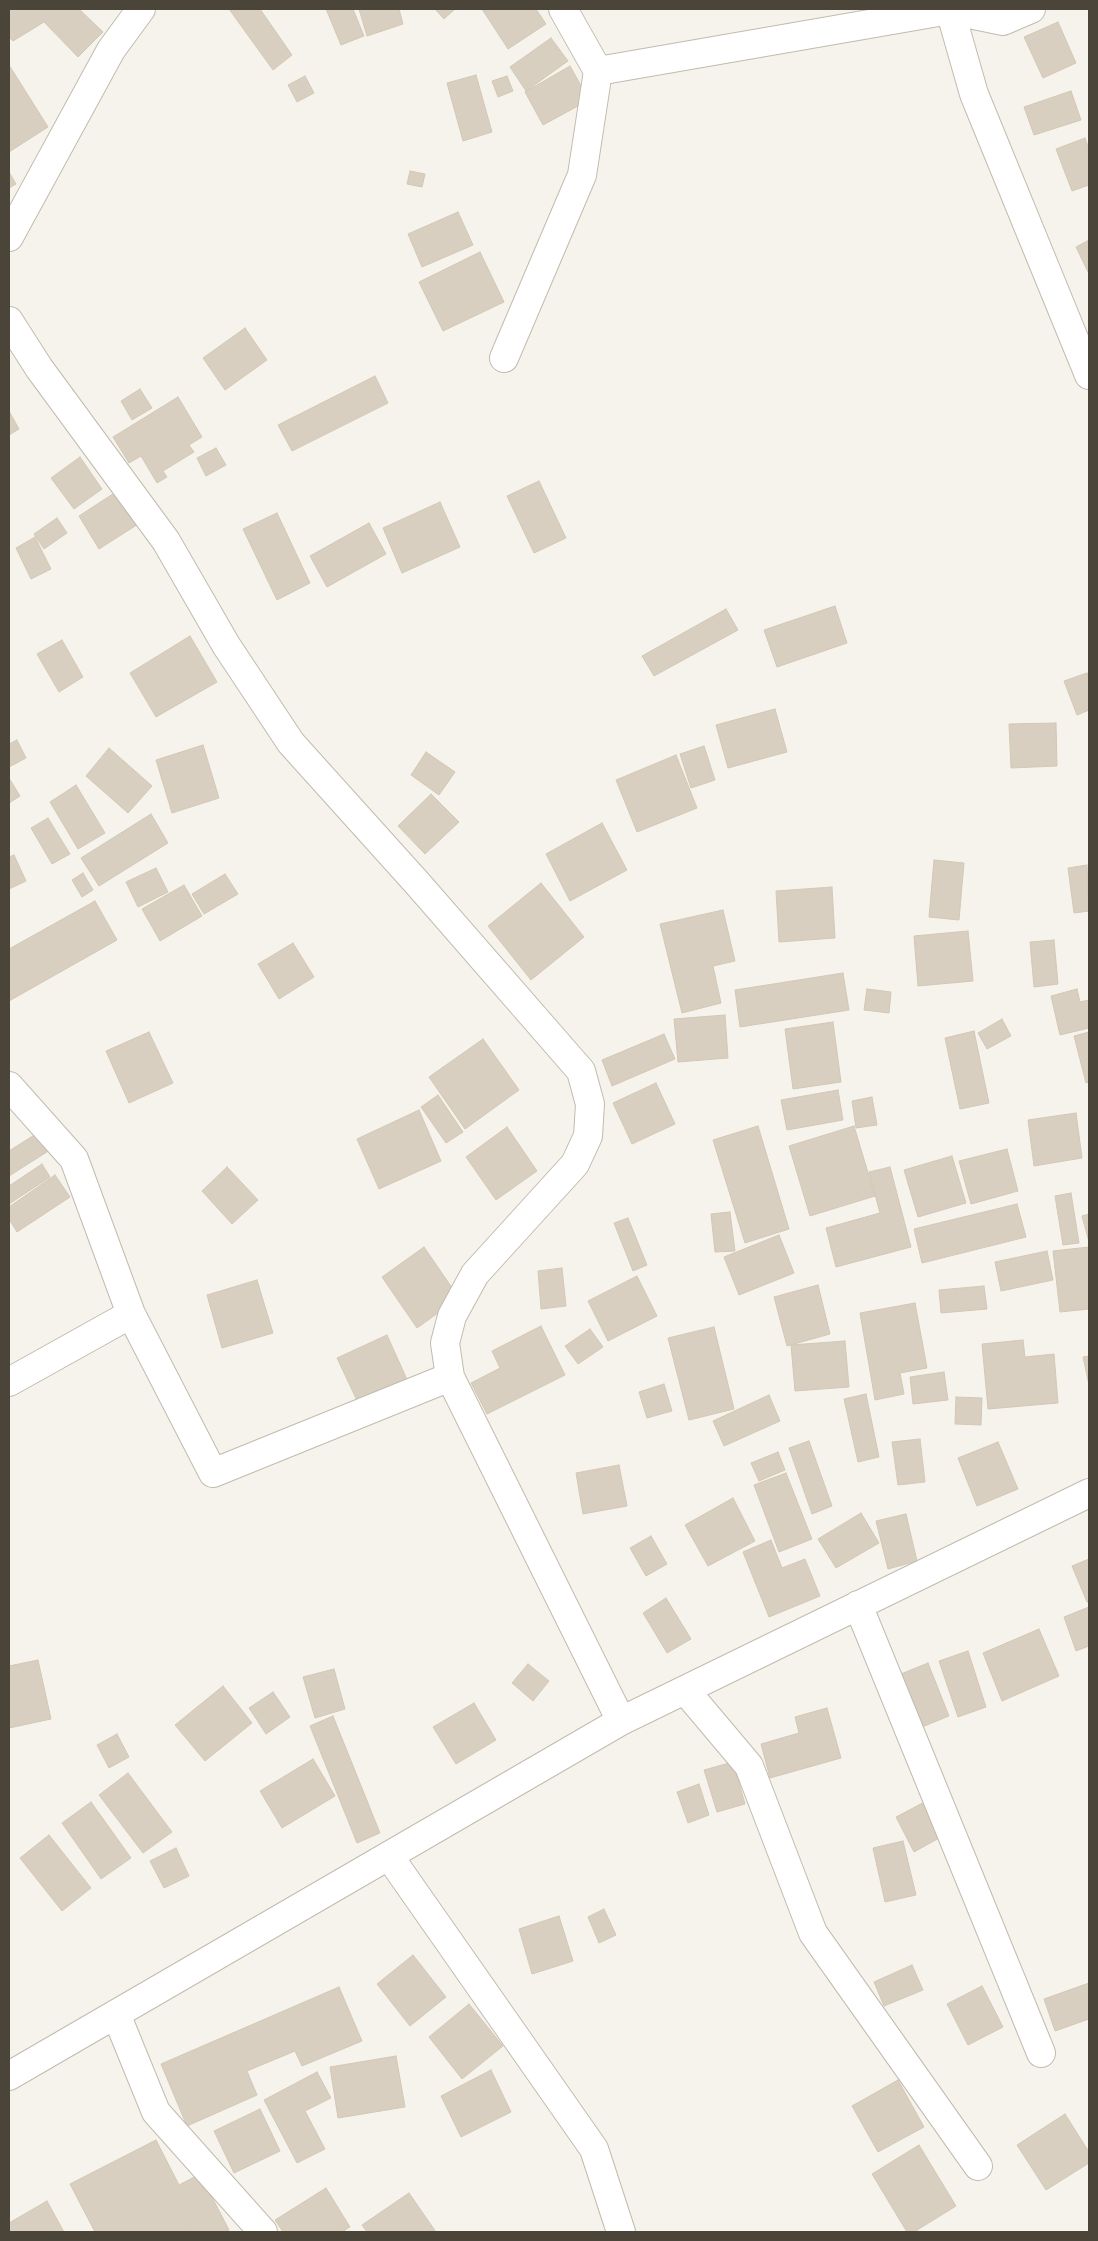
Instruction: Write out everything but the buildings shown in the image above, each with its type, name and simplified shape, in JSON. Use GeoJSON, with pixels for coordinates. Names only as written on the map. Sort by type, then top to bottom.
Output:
{"type":"FeatureCollection","features":[{"type":"Feature","properties":{"kind":"street"},"geometry":{"type":"LineString","coordinates":[[9,238],[111,50],[142,9]]}},
{"type":"Feature","properties":{"kind":"street"},"geometry":{"type":"LineString","coordinates":[[504,358],[582,176],[598,72],[563,9]]}},
{"type":"Feature","properties":{"kind":"street"},"geometry":{"type":"LineString","coordinates":[[598,72],[950,10],[1002,15],[1031,9]]}},
{"type":"Feature","properties":{"kind":"street"},"geometry":{"type":"LineString","coordinates":[[950,10],[974,94],[1089,375]]}},
{"type":"Feature","properties":{"kind":"street"},"geometry":{"type":"LineString","coordinates":[[9,321],[39,368],[166,541],[226,645],[291,743],[418,884],[581,1072],[590,1104],[588,1136],[575,1164],[475,1274],[452,1316],[446,1343],[450,1377],[620,1721]]}},
{"type":"Feature","properties":{"kind":"street"},"geometry":{"type":"LineString","coordinates":[[9,1086],[74,1160],[132,1314],[213,1473],[450,1377]]}},
{"type":"Feature","properties":{"kind":"street"},"geometry":{"type":"LineString","coordinates":[[9,1382],[132,1314]]}},
{"type":"Feature","properties":{"kind":"street"},"geometry":{"type":"LineString","coordinates":[[9,2076],[620,1721],[1089,1493]]}},
{"type":"Feature","properties":{"kind":"street"},"geometry":{"type":"LineString","coordinates":[[858,1606],[1041,2053]]}},
{"type":"Feature","properties":{"kind":"street"},"geometry":{"type":"LineString","coordinates":[[684,1690],[749,1766],[813,1933],[978,2166]]}},
{"type":"Feature","properties":{"kind":"street"},"geometry":{"type":"LineString","coordinates":[[389,1856],[594,2149],[621,2232]]}},
{"type":"Feature","properties":{"kind":"street"},"geometry":{"type":"LineString","coordinates":[[116,2014],[156,2112],[263,2232]]}}]}
